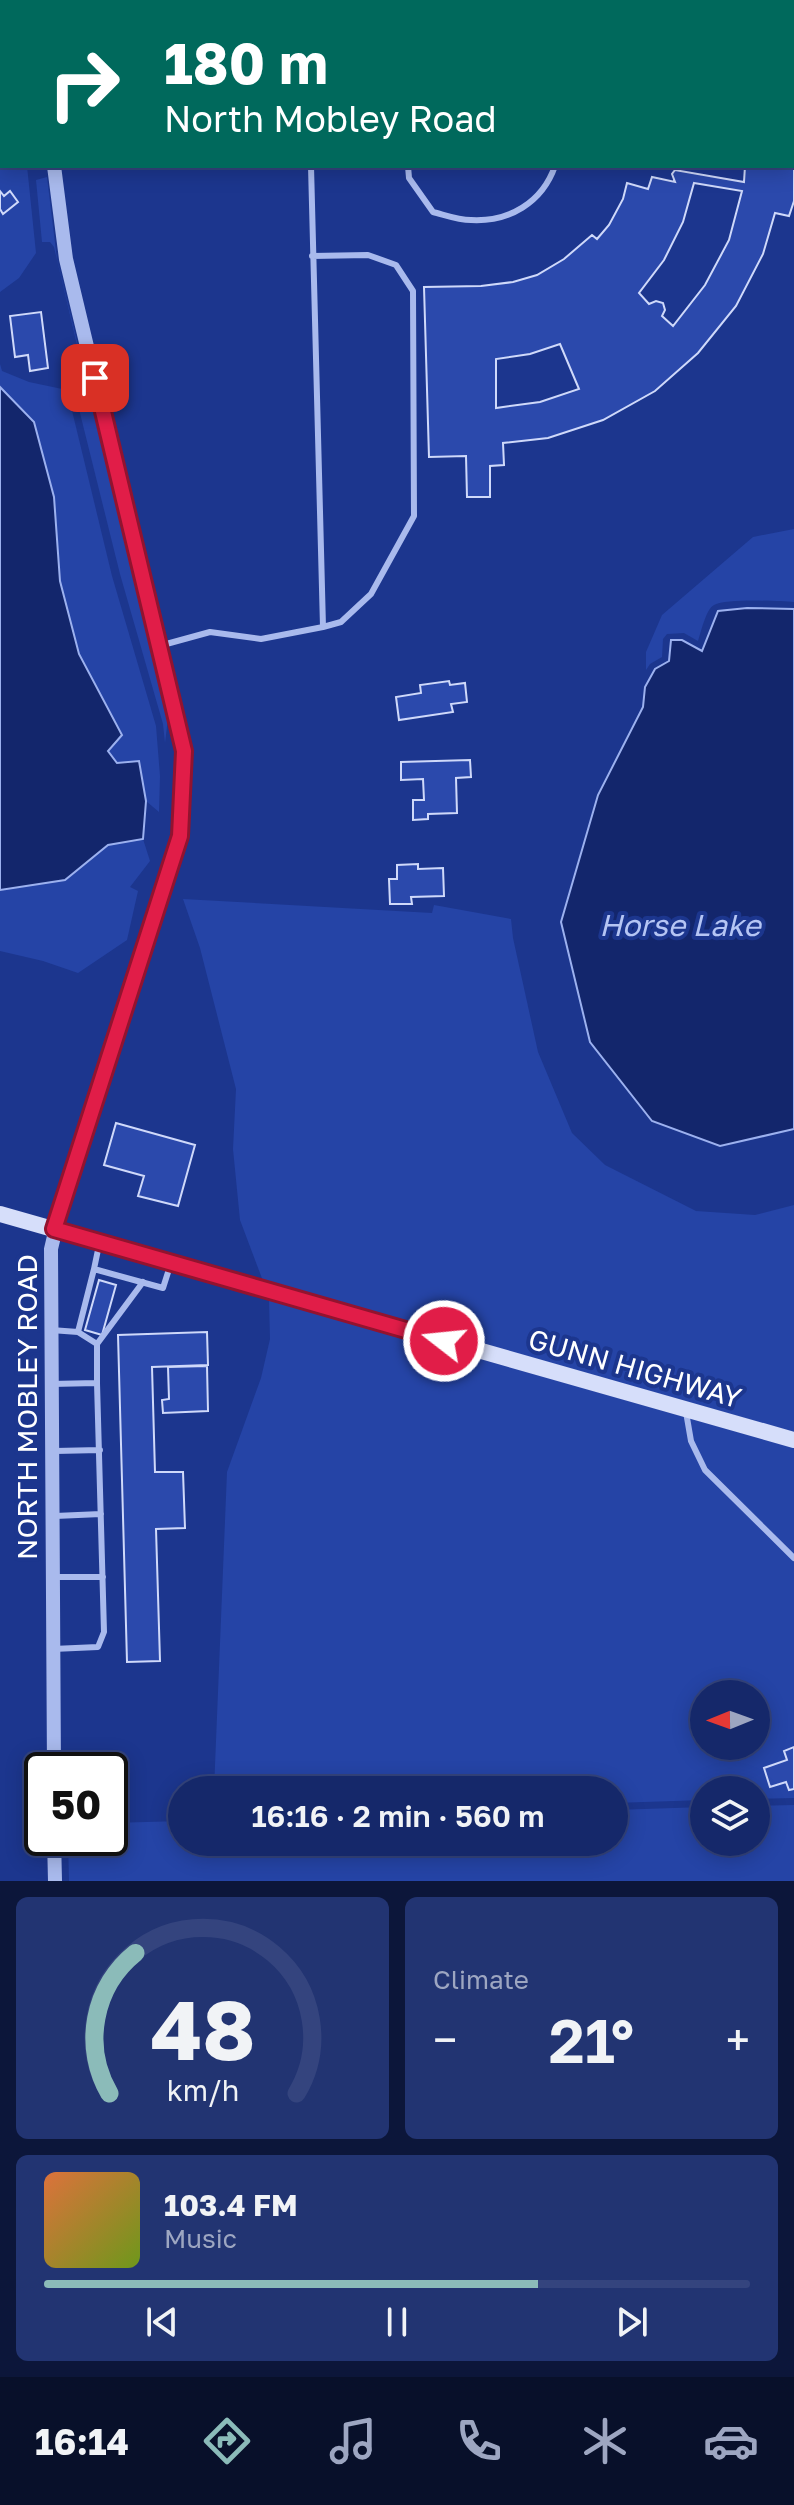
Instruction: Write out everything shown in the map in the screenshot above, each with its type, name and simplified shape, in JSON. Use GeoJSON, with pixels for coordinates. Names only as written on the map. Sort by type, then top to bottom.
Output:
{"type":"FeatureCollection","features":[{"type":"Feature","properties":{"kind":"main road","name":"GUNN HIGHWAY"},"geometry":{"type":"LineString","coordinates":[[0,1214],[794,1440]]}},
{"type":"Feature","properties":{"kind":"street","name":"NORTH MOBLEY ROAD"},"geometry":{"type":"LineString","coordinates":[[54,168],[66,259],[184,751],[180,836],[54,1229],[49,1269],[54,1752]]}},
{"type":"Feature","properties":{"kind":"street"},"geometry":{"type":"LineString","coordinates":[[54,1856],[55,1881]]}},
{"type":"Feature","properties":{"kind":"lane"},"geometry":{"type":"LineString","coordinates":[[311,168],[323,627]]}},
{"type":"Feature","properties":{"kind":"lane"},"geometry":{"type":"LineString","coordinates":[[408,168],[409,178],[433,212],[469,221],[506,218],[535,200],[554,168]]}},
{"type":"Feature","properties":{"kind":"lane"},"geometry":{"type":"LineString","coordinates":[[159,646],[210,632],[261,639],[341,622],[371,594],[414,516],[413,291],[396,265],[368,255],[312,256]]}},
{"type":"Feature","properties":{"kind":"lane"},"geometry":{"type":"LineString","coordinates":[[78,1332],[100,1242]]}},
{"type":"Feature","properties":{"kind":"lane"},"geometry":{"type":"LineString","coordinates":[[94,1269],[163,1288],[172,1263]]}},
{"type":"Feature","properties":{"kind":"lane"},"geometry":{"type":"LineString","coordinates":[[53,1649],[98,1647],[104,1632],[97,1344],[143,1282]]}},
{"type":"Feature","properties":{"kind":"lane"},"geometry":{"type":"LineString","coordinates":[[50,1330],[78,1332],[97,1344]]}},
{"type":"Feature","properties":{"kind":"lane"},"geometry":{"type":"LineString","coordinates":[[50,1384],[97,1383]]}},
{"type":"Feature","properties":{"kind":"lane"},"geometry":{"type":"LineString","coordinates":[[685,1409],[691,1441],[705,1470],[794,1558]]}},
{"type":"Feature","properties":{"kind":"lane"},"geometry":{"type":"LineString","coordinates":[[51,1451],[100,1450]]}},
{"type":"Feature","properties":{"kind":"lane"},"geometry":{"type":"LineString","coordinates":[[51,1516],[101,1514]]}},
{"type":"Feature","properties":{"kind":"lane"},"geometry":{"type":"LineString","coordinates":[[52,1577],[103,1577]]}},
{"type":"Feature","properties":{"kind":"shaded area"},"geometry":{"type":"Polygon","coordinates":[[[0,168],[27,168],[36,253],[19,278],[0,292],[0,168]]]}},
{"type":"Feature","properties":{"kind":"shaded area"},"geometry":{"type":"Polygon","coordinates":[[[47,177],[57,259],[168,718],[165,743],[163,724],[120,574],[75,393],[85,379],[54,247],[50,242],[42,242],[36,180],[47,177]]]}},
{"type":"Feature","properties":{"kind":"shaded area"},"geometry":{"type":"Polygon","coordinates":[[[0,364],[2,371],[29,382],[67,390],[112,576],[156,726],[159,812],[146,801],[139,761],[117,763],[107,751],[121,734],[79,654],[60,581],[54,497],[34,422],[0,387],[0,364]]]}},
{"type":"Feature","properties":{"kind":"shaded area"},"geometry":{"type":"Polygon","coordinates":[[[794,529],[794,602],[741,601],[714,605],[706,616],[698,641],[684,633],[667,634],[663,639],[662,657],[646,670],[646,652],[662,615],[753,537],[794,529]]]}},
{"type":"Feature","properties":{"kind":"shaded area"},"geometry":{"type":"Polygon","coordinates":[[[143,839],[150,861],[130,887],[138,891],[127,940],[78,973],[0,951],[0,890],[65,880],[108,845],[143,839]]]}},
{"type":"Feature","properties":{"kind":"shaded area"},"geometry":{"type":"Polygon","coordinates":[[[183,899],[432,913],[434,905],[511,919],[538,1052],[572,1133],[605,1165],[696,1211],[755,1215],[794,1205],[794,1432],[263,1281],[240,1220],[233,1149],[236,1089],[200,948],[183,899]]]}},
{"type":"Feature","properties":{"kind":"shaded area"},"geometry":{"type":"Polygon","coordinates":[[[269,1299],[794,1448],[794,1798],[770,1799],[770,1776],[690,1776],[690,1800],[628,1803],[628,1776],[215,1776],[227,1472],[261,1378],[270,1339],[269,1299]]]}},
{"type":"Feature","properties":{"kind":"shaded area"},"geometry":{"type":"Polygon","coordinates":[[[794,1805],[794,1881],[69,1881],[68,1856],[128,1856],[128,1822],[168,1821],[168,1856],[628,1856],[628,1810],[690,1807],[690,1856],[770,1856],[770,1806],[794,1805]]]}},
{"type":"Feature","properties":{"kind":"water"},"geometry":{"type":"Polygon","coordinates":[[[0,387],[34,422],[54,497],[60,581],[79,654],[122,735],[108,751],[117,763],[139,761],[146,801],[143,839],[108,845],[65,880],[0,890],[0,387]]]}},
{"type":"Feature","properties":{"kind":"water","name":"Horse Lake"},"geometry":{"type":"Polygon","coordinates":[[[794,609],[794,1129],[720,1146],[652,1121],[590,1042],[561,922],[598,795],[643,707],[645,687],[655,669],[669,661],[671,640],[682,640],[702,651],[718,611],[794,609]]]}},
{"type":"Feature","properties":{"kind":"building"},"geometry":{"type":"Polygon","coordinates":[[[745,168],[794,168],[794,201],[789,216],[775,213],[763,254],[736,306],[698,353],[655,391],[603,420],[548,438],[503,443],[504,465],[490,466],[490,497],[467,497],[466,456],[429,457],[424,287],[481,286],[537,275],[564,259],[592,235],[597,239],[609,225],[623,199],[627,183],[648,189],[652,177],[675,182],[672,174],[675,170],[744,182],[745,168]],[[694,183],[683,222],[664,260],[639,293],[649,304],[656,301],[663,303],[665,310],[662,316],[673,326],[705,285],[729,240],[742,191],[694,183]],[[560,344],[530,354],[496,359],[496,408],[540,402],[579,389],[560,344]]]}},
{"type":"Feature","properties":{"kind":"building"},"geometry":{"type":"Polygon","coordinates":[[[0,191],[4,196],[10,191],[18,202],[3,214],[0,209],[0,191]]]}},
{"type":"Feature","properties":{"kind":"building"},"geometry":{"type":"Polygon","coordinates":[[[41,312],[48,368],[30,371],[28,355],[15,357],[10,316],[41,312]]]}},
{"type":"Feature","properties":{"kind":"building"},"geometry":{"type":"Polygon","coordinates":[[[449,681],[450,685],[465,683],[467,702],[451,704],[453,712],[399,720],[396,697],[421,693],[420,685],[449,681]]]}},
{"type":"Feature","properties":{"kind":"building"},"geometry":{"type":"Polygon","coordinates":[[[470,760],[471,777],[456,778],[457,813],[428,814],[428,819],[413,820],[413,800],[424,800],[423,779],[401,780],[401,762],[470,760]]]}},
{"type":"Feature","properties":{"kind":"building"},"geometry":{"type":"Polygon","coordinates":[[[418,864],[418,869],[443,868],[444,896],[411,897],[412,904],[390,904],[389,879],[397,879],[397,865],[418,864]]]}},
{"type":"Feature","properties":{"kind":"building"},"geometry":{"type":"Polygon","coordinates":[[[116,1123],[195,1145],[178,1206],[138,1196],[144,1176],[104,1165],[116,1123]]]}},
{"type":"Feature","properties":{"kind":"building"},"geometry":{"type":"Polygon","coordinates":[[[99,1280],[116,1285],[102,1335],[85,1330],[99,1280]]]}},
{"type":"Feature","properties":{"kind":"building"},"geometry":{"type":"Polygon","coordinates":[[[207,1332],[208,1365],[152,1367],[155,1472],[183,1472],[185,1528],[156,1529],[160,1661],[127,1662],[118,1335],[207,1332]]]}},
{"type":"Feature","properties":{"kind":"building"},"geometry":{"type":"Polygon","coordinates":[[[207,1366],[208,1411],[163,1413],[162,1400],[169,1399],[168,1367],[207,1366]]]}},
{"type":"Feature","properties":{"kind":"building"},"geometry":{"type":"Polygon","coordinates":[[[794,1747],[794,1789],[789,1790],[786,1782],[770,1787],[770,1776],[767,1776],[764,1768],[787,1760],[784,1751],[794,1747]]]}},
{"type":"Feature","properties":{"kind":"route"},"geometry":{"type":"LineString","coordinates":[[95,378],[184,751],[182,807],[180,836],[54,1229],[444,1341]]}}]}
